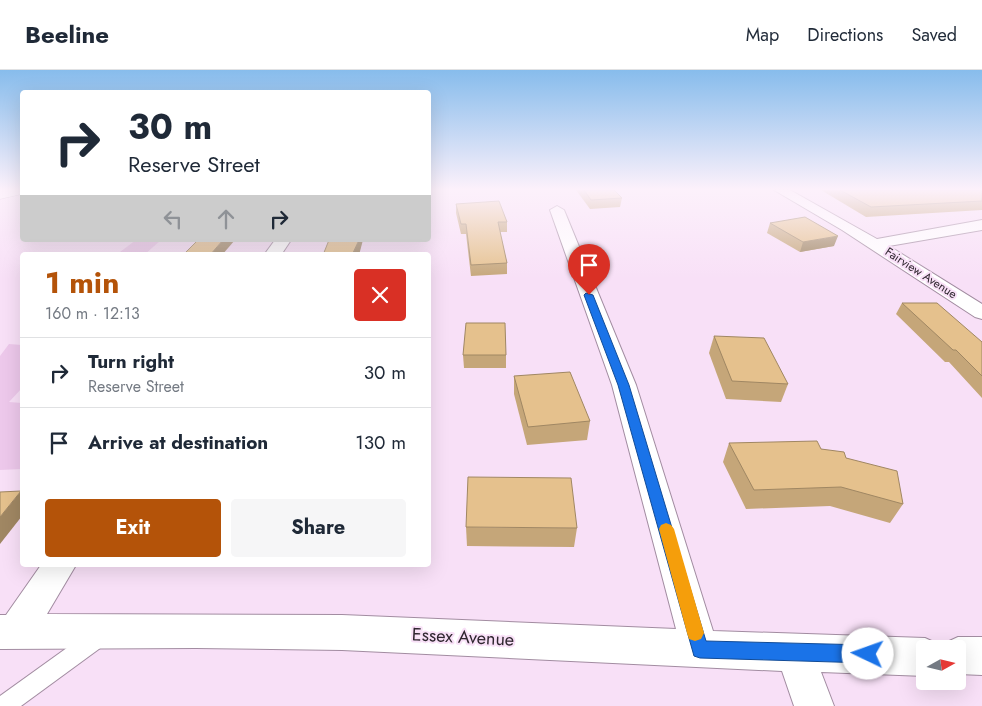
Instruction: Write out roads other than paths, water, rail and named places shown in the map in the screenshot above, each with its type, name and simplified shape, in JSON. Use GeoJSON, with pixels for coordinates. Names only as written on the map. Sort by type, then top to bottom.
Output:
{"type":"FeatureCollection","features":[{"type":"Feature","properties":{"kind":"street"},"geometry":{"type":"LineString","coordinates":[[561,220],[624,385],[700,650]]}},
{"type":"Feature","properties":{"kind":"street","name":"Fairview Avenue"},"geometry":{"type":"LineString","coordinates":[[833,220],[875,244],[982,313]]}},
{"type":"Feature","properties":{"kind":"street"},"geometry":{"type":"LineString","coordinates":[[875,244],[982,224]]}},
{"type":"Feature","properties":{"kind":"street"},"geometry":{"type":"LineString","coordinates":[[7,632],[58,567]]}},
{"type":"Feature","properties":{"kind":"street","name":"Essex Avenue"},"geometry":{"type":"LineString","coordinates":[[7,632],[108,630],[390,634],[700,650],[794,651],[916,657]]}},
{"type":"Feature","properties":{"kind":"street"},"geometry":{"type":"LineString","coordinates":[[794,651],[814,706]]}},
{"type":"Feature","properties":{"kind":"street"},"geometry":{"type":"LineString","coordinates":[[966,656],[982,656]]}},
{"type":"Feature","properties":{"kind":"lane"},"geometry":{"type":"LineString","coordinates":[[4,706],[108,630]]}}]}
